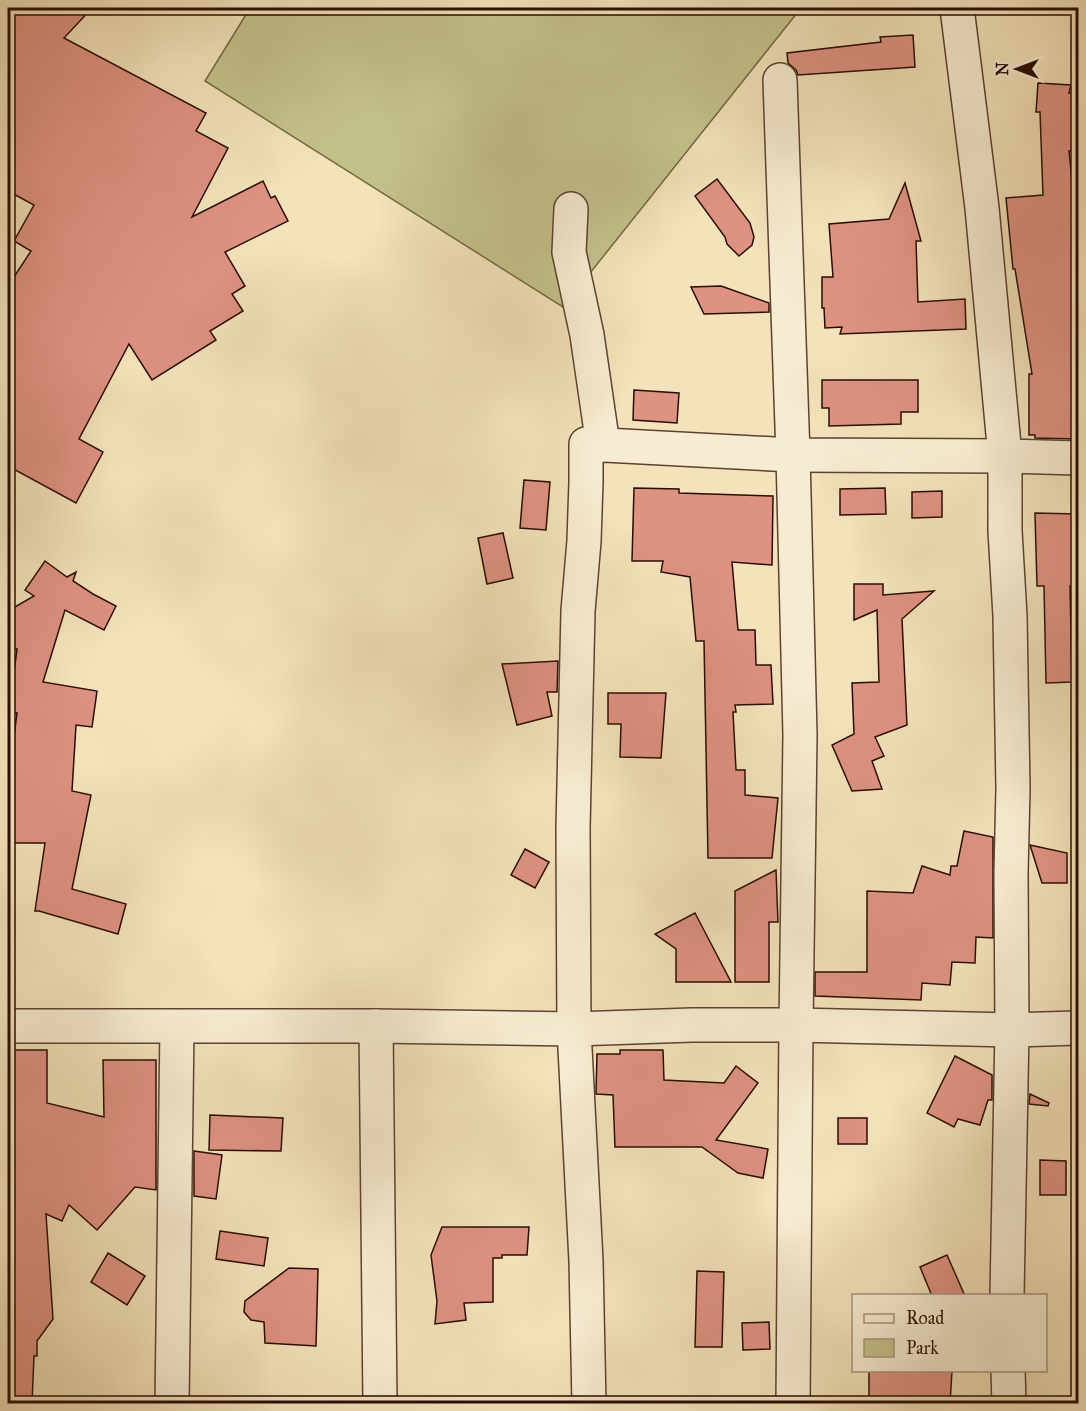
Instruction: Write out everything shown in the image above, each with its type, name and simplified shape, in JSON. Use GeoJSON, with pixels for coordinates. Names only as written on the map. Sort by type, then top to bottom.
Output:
{"type":"FeatureCollection","features":[{"type":"Feature","properties":{"kind":"street"},"geometry":{"type":"LineString","coordinates":[[957,8],[982,208],[1005,456],[1005,531],[1010,616],[1013,789],[1012,1030],[1007,1294]]}},
{"type":"Feature","properties":{"kind":"street"},"geometry":{"type":"LineString","coordinates":[[780,80],[800,735],[794,1404]]}},
{"type":"Feature","properties":{"kind":"street"},"geometry":{"type":"LineString","coordinates":[[571,209],[569,252],[587,335],[603,445]]}},
{"type":"Feature","properties":{"kind":"street"},"geometry":{"type":"LineString","coordinates":[[589,1404],[585,1250],[574,1029],[573,828],[578,611],[586,482],[585,444],[793,455],[1078,458]]}},
{"type":"Feature","properties":{"kind":"street"},"geometry":{"type":"LineString","coordinates":[[8,1026],[376,1026],[574,1029],[796,1024],[1012,1030],[1078,1028]]}},
{"type":"Feature","properties":{"kind":"street"},"geometry":{"type":"LineString","coordinates":[[376,1026],[380,1404]]}},
{"type":"Feature","properties":{"kind":"street"},"geometry":{"type":"LineString","coordinates":[[172,1404],[177,1027]]}},
{"type":"Feature","properties":{"kind":"street"},"geometry":{"type":"LineString","coordinates":[[1008,1372],[1009,1404]]}},
{"type":"Feature","properties":{"kind":"green space"},"geometry":{"type":"Polygon","coordinates":[[[250,8],[801,8],[563,307],[205,81],[250,8]]]}},
{"type":"Feature","properties":{"kind":"building"},"geometry":{"type":"Polygon","coordinates":[[[8,8],[92,8],[64,38],[206,113],[196,131],[228,148],[192,217],[263,181],[271,198],[275,196],[288,221],[225,252],[245,286],[232,294],[243,311],[210,331],[216,340],[152,380],[129,344],[79,439],[103,452],[76,503],[8,466],[8,286],[31,251],[14,241],[34,205],[8,191],[8,8]]]}},
{"type":"Feature","properties":{"kind":"building"},"geometry":{"type":"Polygon","coordinates":[[[913,35],[915,67],[798,75],[788,63],[787,53],[881,42],[880,37],[913,35]]]}},
{"type":"Feature","properties":{"kind":"building"},"geometry":{"type":"Polygon","coordinates":[[[1038,83],[1071,85],[1069,93],[1078,94],[1078,150],[1069,151],[1078,242],[1078,439],[1035,438],[1035,435],[1029,435],[1029,374],[1032,374],[1015,269],[1013,269],[1006,198],[1043,195],[1040,112],[1036,112],[1038,83]]]}},
{"type":"Feature","properties":{"kind":"building"},"geometry":{"type":"Polygon","coordinates":[[[717,179],[750,223],[754,237],[752,245],[739,256],[727,244],[725,237],[695,196],[717,179]]]}},
{"type":"Feature","properties":{"kind":"building"},"geometry":{"type":"Polygon","coordinates":[[[905,183],[921,241],[916,241],[918,302],[965,299],[966,329],[840,334],[842,327],[825,328],[824,308],[822,308],[822,277],[833,277],[829,224],[889,219],[905,183]]]}},
{"type":"Feature","properties":{"kind":"building"},"geometry":{"type":"Polygon","coordinates":[[[721,286],[769,303],[769,312],[704,314],[691,287],[721,286]]]}},
{"type":"Feature","properties":{"kind":"building"},"geometry":{"type":"Polygon","coordinates":[[[822,380],[918,380],[918,412],[901,412],[901,424],[829,426],[829,408],[822,408],[822,380]]]}},
{"type":"Feature","properties":{"kind":"building"},"geometry":{"type":"Polygon","coordinates":[[[634,390],[679,393],[677,423],[633,420],[634,390]]]}},
{"type":"Feature","properties":{"kind":"building"},"geometry":{"type":"Polygon","coordinates":[[[524,480],[550,482],[546,530],[520,528],[524,480]]]}},
{"type":"Feature","properties":{"kind":"building"},"geometry":{"type":"Polygon","coordinates":[[[634,488],[679,489],[679,493],[773,496],[772,565],[732,562],[738,630],[755,630],[756,665],[771,665],[773,704],[735,705],[736,712],[733,712],[736,770],[745,770],[745,795],[778,798],[772,858],[708,858],[704,641],[696,641],[690,577],[661,572],[663,561],[632,561],[634,488]]]}},
{"type":"Feature","properties":{"kind":"building"},"geometry":{"type":"Polygon","coordinates":[[[885,488],[886,514],[840,515],[840,489],[885,488]]]}},
{"type":"Feature","properties":{"kind":"building"},"geometry":{"type":"Polygon","coordinates":[[[942,491],[942,517],[912,518],[912,492],[942,491]]]}},
{"type":"Feature","properties":{"kind":"building"},"geometry":{"type":"Polygon","coordinates":[[[1035,513],[1078,514],[1078,586],[1070,586],[1072,682],[1046,683],[1044,586],[1037,586],[1035,513]]]}},
{"type":"Feature","properties":{"kind":"building"},"geometry":{"type":"Polygon","coordinates":[[[503,533],[513,578],[487,584],[478,538],[503,533]]]}},
{"type":"Feature","properties":{"kind":"building"},"geometry":{"type":"Polygon","coordinates":[[[45,561],[67,577],[76,572],[73,581],[116,606],[104,630],[65,610],[43,682],[97,691],[92,727],[76,725],[72,791],[91,795],[72,889],[126,904],[118,934],[35,911],[45,843],[10,843],[8,785],[17,713],[9,712],[17,649],[8,643],[8,611],[34,596],[25,590],[45,561]]]}},
{"type":"Feature","properties":{"kind":"building"},"geometry":{"type":"Polygon","coordinates":[[[854,584],[883,584],[883,595],[934,591],[902,619],[907,725],[875,737],[884,756],[872,761],[882,789],[852,791],[832,745],[854,734],[852,683],[879,682],[877,610],[854,620],[854,584]]]}},
{"type":"Feature","properties":{"kind":"building"},"geometry":{"type":"Polygon","coordinates":[[[558,661],[557,692],[547,692],[552,716],[517,725],[502,664],[558,661]]]}},
{"type":"Feature","properties":{"kind":"building"},"geometry":{"type":"Polygon","coordinates":[[[608,693],[666,693],[661,758],[620,757],[621,724],[608,724],[608,693]]]}},
{"type":"Feature","properties":{"kind":"building"},"geometry":{"type":"Polygon","coordinates":[[[964,831],[993,837],[993,938],[976,937],[975,963],[952,962],[950,985],[922,983],[921,1000],[815,996],[815,972],[867,972],[867,891],[913,893],[922,866],[950,875],[951,866],[957,866],[964,831]]]}},
{"type":"Feature","properties":{"kind":"building"},"geometry":{"type":"Polygon","coordinates":[[[1030,845],[1067,853],[1067,883],[1042,883],[1030,845]]]}},
{"type":"Feature","properties":{"kind":"building"},"geometry":{"type":"Polygon","coordinates":[[[525,849],[549,862],[535,888],[511,875],[525,849]]]}},
{"type":"Feature","properties":{"kind":"building"},"geometry":{"type":"Polygon","coordinates":[[[776,870],[778,922],[769,922],[769,982],[735,982],[735,891],[776,870]]]}},
{"type":"Feature","properties":{"kind":"building"},"geometry":{"type":"Polygon","coordinates":[[[695,913],[731,982],[676,982],[676,949],[655,934],[695,913]]]}},
{"type":"Feature","properties":{"kind":"building"},"geometry":{"type":"Polygon","coordinates":[[[9,1050],[47,1050],[47,1103],[104,1117],[103,1060],[156,1060],[156,1190],[135,1187],[97,1230],[69,1205],[62,1221],[46,1214],[53,1319],[37,1341],[37,1356],[34,1356],[32,1404],[8,1404],[11,1273],[8,1273],[9,1050]]]}},
{"type":"Feature","properties":{"kind":"building"},"geometry":{"type":"Polygon","coordinates":[[[620,1050],[663,1050],[664,1080],[724,1083],[736,1066],[758,1083],[716,1140],[768,1149],[763,1178],[738,1173],[702,1147],[615,1147],[613,1095],[596,1094],[597,1054],[620,1054],[620,1050]]]}},
{"type":"Feature","properties":{"kind":"building"},"geometry":{"type":"Polygon","coordinates":[[[955,1056],[992,1075],[992,1100],[988,1100],[980,1125],[958,1119],[954,1127],[927,1113],[955,1056]]]}},
{"type":"Feature","properties":{"kind":"building"},"geometry":{"type":"Polygon","coordinates":[[[1030,1094],[1049,1103],[1048,1106],[1029,1104],[1030,1094]]]}},
{"type":"Feature","properties":{"kind":"building"},"geometry":{"type":"Polygon","coordinates":[[[210,1115],[283,1118],[281,1151],[209,1150],[210,1115]]]}},
{"type":"Feature","properties":{"kind":"building"},"geometry":{"type":"Polygon","coordinates":[[[838,1118],[867,1118],[867,1144],[838,1144],[838,1118]]]}},
{"type":"Feature","properties":{"kind":"building"},"geometry":{"type":"Polygon","coordinates":[[[194,1151],[222,1155],[216,1199],[194,1196],[194,1151]]]}},
{"type":"Feature","properties":{"kind":"building"},"geometry":{"type":"Polygon","coordinates":[[[1040,1160],[1066,1161],[1066,1195],[1040,1195],[1040,1160]]]}},
{"type":"Feature","properties":{"kind":"building"},"geometry":{"type":"Polygon","coordinates":[[[442,1227],[529,1227],[527,1255],[502,1255],[502,1258],[493,1258],[493,1302],[464,1303],[466,1320],[435,1324],[437,1301],[431,1255],[442,1227]]]}},
{"type":"Feature","properties":{"kind":"building"},"geometry":{"type":"Polygon","coordinates":[[[220,1231],[268,1238],[264,1266],[216,1259],[220,1231]]]}},
{"type":"Feature","properties":{"kind":"building"},"geometry":{"type":"Polygon","coordinates":[[[108,1253],[145,1276],[127,1305],[91,1282],[108,1253]]]}},
{"type":"Feature","properties":{"kind":"building"},"geometry":{"type":"Polygon","coordinates":[[[947,1255],[964,1294],[931,1294],[920,1267],[947,1255]]]}},
{"type":"Feature","properties":{"kind":"building"},"geometry":{"type":"Polygon","coordinates":[[[289,1268],[318,1269],[316,1346],[265,1343],[264,1322],[251,1320],[244,1312],[245,1301],[289,1268]]]}},
{"type":"Feature","properties":{"kind":"building"},"geometry":{"type":"Polygon","coordinates":[[[697,1271],[724,1272],[722,1347],[695,1347],[697,1271]]]}},
{"type":"Feature","properties":{"kind":"building"},"geometry":{"type":"Polygon","coordinates":[[[769,1322],[770,1349],[743,1350],[742,1323],[769,1322]]]}},
{"type":"Feature","properties":{"kind":"building"},"geometry":{"type":"Polygon","coordinates":[[[869,1372],[952,1372],[950,1404],[869,1404],[869,1372]]]}}]}
